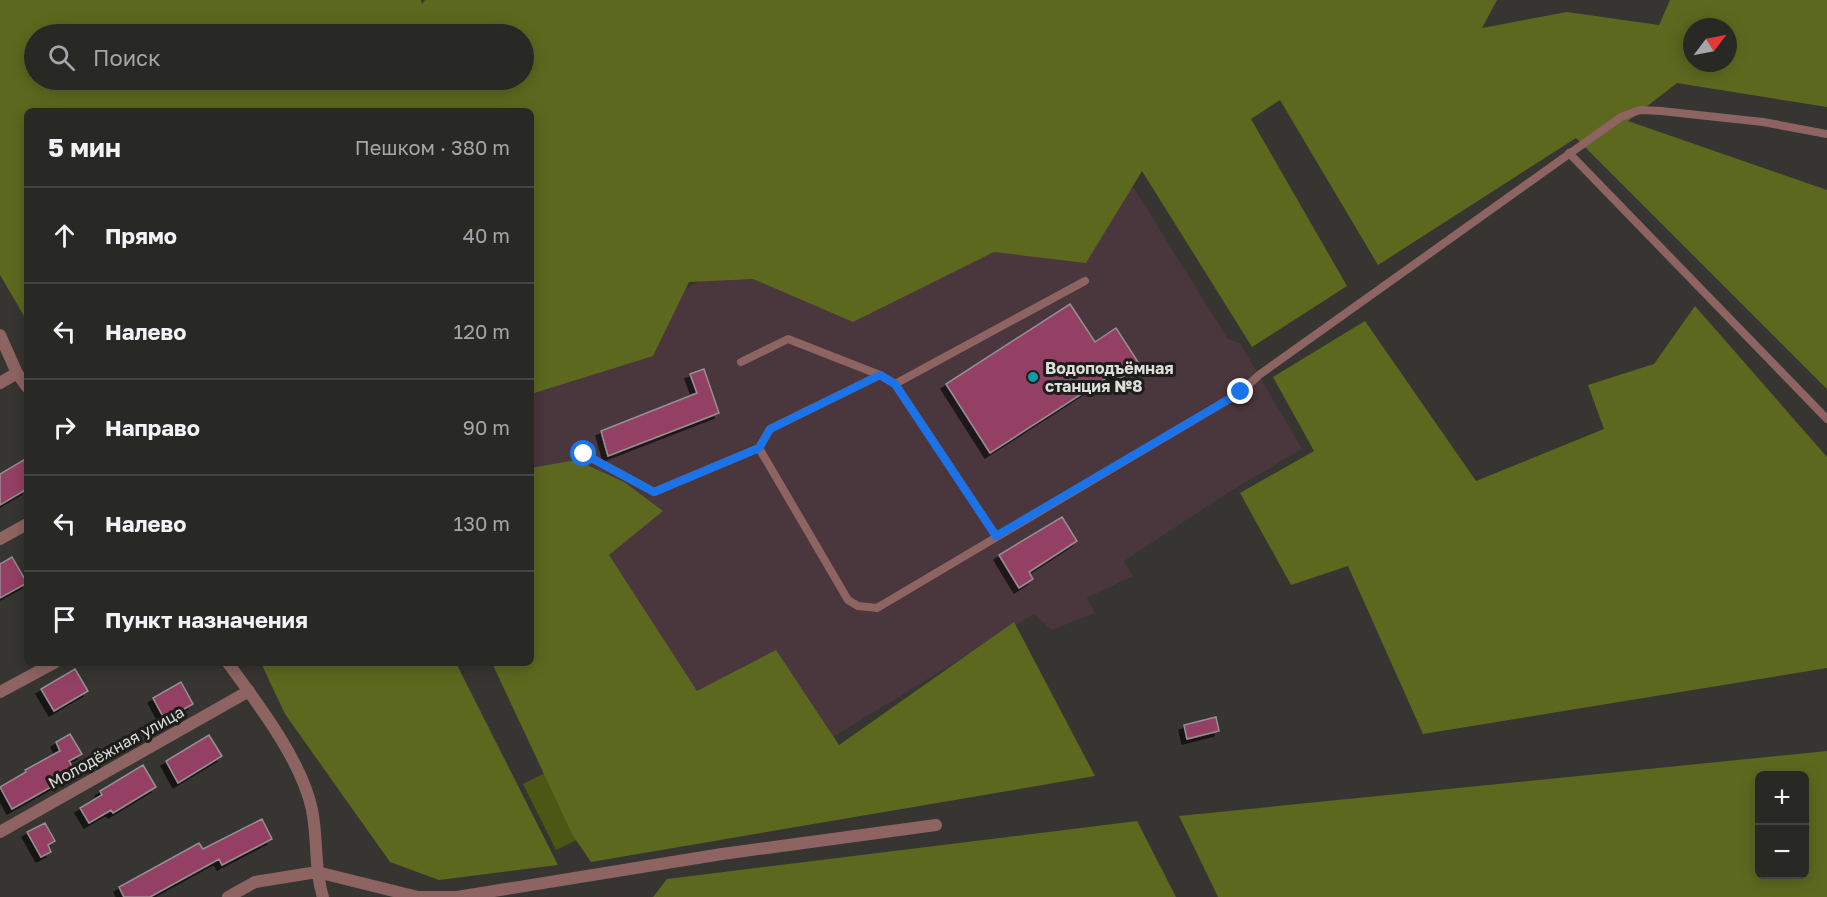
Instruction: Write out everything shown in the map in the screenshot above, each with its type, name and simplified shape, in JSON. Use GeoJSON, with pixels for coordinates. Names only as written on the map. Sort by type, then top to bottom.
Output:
{"type":"FeatureCollection","features":[{"type":"Feature","properties":{"kind":"street"},"geometry":{"type":"LineString","coordinates":[[0,335],[24,382]]}},
{"type":"Feature","properties":{"kind":"street"},"geometry":{"type":"LineString","coordinates":[[0,383],[18,373]]}},
{"type":"Feature","properties":{"kind":"street"},"geometry":{"type":"LineString","coordinates":[[0,539],[24,526]]}},
{"type":"Feature","properties":{"kind":"street"},"geometry":{"type":"LineString","coordinates":[[0,692],[48,666]]}},
{"type":"Feature","properties":{"kind":"street"},"geometry":{"type":"LineString","coordinates":[[230,666],[296,765],[307,789],[312,811],[317,872],[323,897]]}},
{"type":"Feature","properties":{"kind":"street","name":"Молодёжная улица"},"geometry":{"type":"LineString","coordinates":[[0,832],[249,691]]}},
{"type":"Feature","properties":{"kind":"street"},"geometry":{"type":"LineString","coordinates":[[228,897],[255,882],[317,872],[418,897],[457,897],[722,854],[936,825]]}},
{"type":"Feature","properties":{"kind":"lane"},"geometry":{"type":"LineString","coordinates":[[759,448],[848,600],[858,606],[877,608],[1241,392],[1259,375],[1621,117],[1640,110],[1762,122],[1827,134]]}},
{"type":"Feature","properties":{"kind":"lane"},"geometry":{"type":"LineString","coordinates":[[1569,153],[1827,419]]}},
{"type":"Feature","properties":{"kind":"lane"},"geometry":{"type":"LineString","coordinates":[[895,384],[1085,281]]}},
{"type":"Feature","properties":{"kind":"lane"},"geometry":{"type":"LineString","coordinates":[[741,362],[788,339],[880,375],[895,384],[996,536]]}},
{"type":"Feature","properties":{"kind":"lane"},"geometry":{"type":"LineString","coordinates":[[584,454],[654,492],[759,448],[770,429],[880,375]]}},
{"type":"Feature","properties":{"kind":"shaded area"},"geometry":{"type":"Polygon","coordinates":[[[1059,68],[1228,339],[1240,343],[1302,449],[1229,492],[1124,561],[1133,576],[1087,598],[1095,613],[1052,630],[1034,614],[665,840],[534,623],[534,379],[1059,68]]]}},
{"type":"Feature","properties":{"kind":"green space"},"geometry":{"type":"Polygon","coordinates":[[[0,0],[421,0],[422,4],[425,0],[1497,0],[1482,28],[1567,12],[1659,25],[1670,0],[1827,0],[1827,107],[1677,83],[1628,121],[1827,190],[1827,389],[1576,138],[1378,265],[1280,100],[1251,119],[1347,286],[1252,347],[1142,171],[1086,263],[994,252],[853,322],[753,279],[689,282],[653,356],[534,393],[534,108],[24,108],[24,316],[0,275],[0,0]]]}},
{"type":"Feature","properties":{"kind":"green space"},"geometry":{"type":"Polygon","coordinates":[[[1695,306],[1827,457],[1827,668],[1423,734],[1348,566],[1291,585],[1240,493],[1314,451],[1273,377],[1365,321],[1476,481],[1604,429],[1588,385],[1654,364],[1695,306]]]}},
{"type":"Feature","properties":{"kind":"green space"},"geometry":{"type":"Polygon","coordinates":[[[576,460],[624,482],[663,511],[609,555],[697,691],[776,650],[839,745],[1014,622],[1095,776],[591,862],[572,834],[493,666],[534,666],[534,467],[576,460]]]}},
{"type":"Feature","properties":{"kind":"green space"},"geometry":{"type":"Polygon","coordinates":[[[262,666],[458,666],[558,865],[439,880],[390,862],[285,714],[262,666]]]}},
{"type":"Feature","properties":{"kind":"green space"},"geometry":{"type":"Polygon","coordinates":[[[1827,751],[1827,897],[1218,897],[1179,816],[1827,751]]]}},
{"type":"Feature","properties":{"kind":"green space"},"geometry":{"type":"Polygon","coordinates":[[[555,768],[589,834],[556,850],[523,784],[555,768]]]}},
{"type":"Feature","properties":{"kind":"green space"},"geometry":{"type":"Polygon","coordinates":[[[1137,821],[1176,897],[653,897],[667,879],[1137,821]]]}},
{"type":"Feature","properties":{"kind":"building","name":"Водоподъёмная станция №8"},"geometry":{"type":"Polygon","coordinates":[[[1070,304],[1095,342],[1116,328],[1140,365],[1118,380],[1114,373],[990,453],[946,384],[1070,304]]]}},
{"type":"Feature","properties":{"kind":"building"},"geometry":{"type":"Polygon","coordinates":[[[704,369],[719,413],[608,456],[601,431],[697,393],[690,374],[704,369]]]}},
{"type":"Feature","properties":{"kind":"building"},"geometry":{"type":"Polygon","coordinates":[[[24,460],[24,491],[0,505],[0,474],[24,460]]]}},
{"type":"Feature","properties":{"kind":"building"},"geometry":{"type":"Polygon","coordinates":[[[1062,517],[1077,541],[1029,572],[1033,579],[1019,588],[999,555],[1062,517]]]}},
{"type":"Feature","properties":{"kind":"building"},"geometry":{"type":"Polygon","coordinates":[[[12,557],[24,578],[24,585],[0,598],[0,564],[12,557]]]}},
{"type":"Feature","properties":{"kind":"building"},"geometry":{"type":"Polygon","coordinates":[[[75,669],[88,691],[54,711],[41,689],[75,669]]]}},
{"type":"Feature","properties":{"kind":"building"},"geometry":{"type":"Polygon","coordinates":[[[181,682],[193,704],[165,720],[153,698],[181,682]]]}},
{"type":"Feature","properties":{"kind":"building"},"geometry":{"type":"Polygon","coordinates":[[[1216,717],[1219,731],[1187,739],[1184,725],[1216,717]]]}},
{"type":"Feature","properties":{"kind":"building"},"geometry":{"type":"Polygon","coordinates":[[[70,734],[82,754],[69,761],[76,773],[12,809],[0,787],[60,751],[56,742],[70,734]]]}},
{"type":"Feature","properties":{"kind":"building"},"geometry":{"type":"Polygon","coordinates":[[[209,735],[222,756],[178,783],[166,761],[209,735]]]}},
{"type":"Feature","properties":{"kind":"building"},"geometry":{"type":"Polygon","coordinates":[[[143,765],[156,787],[113,813],[111,810],[89,823],[80,808],[102,795],[100,791],[143,765]]]}},
{"type":"Feature","properties":{"kind":"building"},"geometry":{"type":"Polygon","coordinates":[[[262,819],[272,839],[222,865],[219,859],[150,897],[124,897],[119,887],[199,843],[203,849],[262,819]]]}},
{"type":"Feature","properties":{"kind":"building"},"geometry":{"type":"Polygon","coordinates":[[[45,823],[55,841],[48,845],[51,852],[41,857],[27,832],[45,823]]]}},
{"type":"Feature","properties":{"kind":"place","name":"Водоподъёмная станция №8"},"geometry":{"type":"Point","coordinates":[1033,377]}},
{"type":"Feature","properties":{"kind":"route"},"geometry":{"type":"LineString","coordinates":[[584,454],[654,492],[759,448],[770,429],[880,375],[895,384],[996,536],[1241,392]]}}]}
